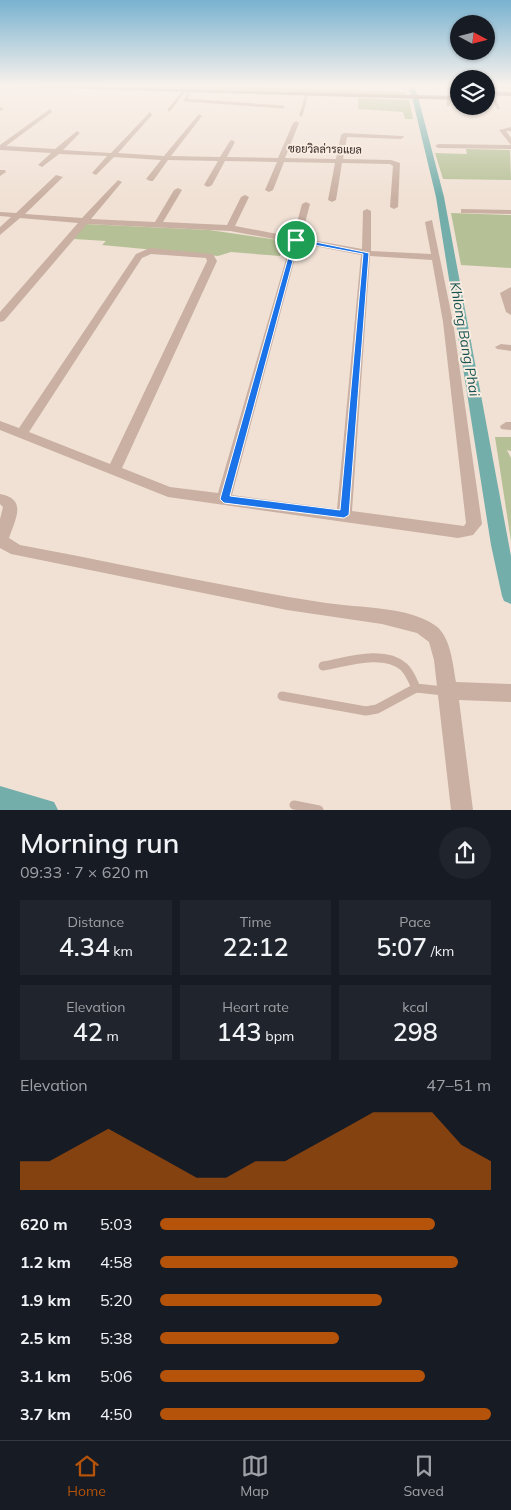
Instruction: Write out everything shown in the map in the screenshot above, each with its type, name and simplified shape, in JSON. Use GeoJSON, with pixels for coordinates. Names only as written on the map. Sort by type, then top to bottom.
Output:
{"type":"FeatureCollection","features":[{"type":"Feature","properties":{"kind":"street"},"geometry":{"type":"LineString","coordinates":[[0,148],[34,123]]}},
{"type":"Feature","properties":{"kind":"street"},"geometry":{"type":"LineString","coordinates":[[96,173],[142,123]]}},
{"type":"Feature","properties":{"kind":"street"},"geometry":{"type":"LineString","coordinates":[[150,179],[194,123]]}},
{"type":"Feature","properties":{"kind":"street"},"geometry":{"type":"LineString","coordinates":[[269,190],[296,123]]}},
{"type":"Feature","properties":{"kind":"street"},"geometry":{"type":"LineString","coordinates":[[511,129],[502,130],[511,143]]}},
{"type":"Feature","properties":{"kind":"street"},"geometry":{"type":"LineString","coordinates":[[42,165],[77,133]]}},
{"type":"Feature","properties":{"kind":"street"},"geometry":{"type":"LineString","coordinates":[[332,200],[344,136],[352,134],[400,137]]}},
{"type":"Feature","properties":{"kind":"street"},"geometry":{"type":"LineString","coordinates":[[208,186],[232,142]]}},
{"type":"Feature","properties":{"kind":"street"},"geometry":{"type":"LineString","coordinates":[[438,146],[511,148]]}},
{"type":"Feature","properties":{"kind":"street","name":"ซอยวิลล่ารอแยล"},"geometry":{"type":"LineString","coordinates":[[0,148],[167,158],[394,162],[397,165],[394,207]]}},
{"type":"Feature","properties":{"kind":"street"},"geometry":{"type":"LineString","coordinates":[[0,232],[59,177]]}},
{"type":"Feature","properties":{"kind":"street"},"geometry":{"type":"LineString","coordinates":[[0,319],[118,182]]}},
{"type":"Feature","properties":{"kind":"street"},"geometry":{"type":"LineString","coordinates":[[158,224],[178,190]]}},
{"type":"Feature","properties":{"kind":"street"},"geometry":{"type":"LineString","coordinates":[[230,228],[245,196]]}},
{"type":"Feature","properties":{"kind":"street"},"geometry":{"type":"LineString","coordinates":[[224,499],[306,204]]}},
{"type":"Feature","properties":{"kind":"street"},"geometry":{"type":"LineString","coordinates":[[344,515],[366,253],[367,211]]}},
{"type":"Feature","properties":{"kind":"street"},"geometry":{"type":"LineString","coordinates":[[464,211],[511,212]]}},
{"type":"Feature","properties":{"kind":"street"},"geometry":{"type":"LineString","coordinates":[[0,214],[84,221],[230,228],[366,253],[435,257]]}},
{"type":"Feature","properties":{"kind":"street"},"geometry":{"type":"LineString","coordinates":[[0,425],[168,492],[458,532],[468,531],[474,524],[448,322],[429,222]]}},
{"type":"Feature","properties":{"kind":"street"},"geometry":{"type":"LineString","coordinates":[[21,434],[139,256],[150,251],[210,256],[212,261],[114,472]]}},
{"type":"Feature","properties":{"kind":"street"},"geometry":{"type":"LineString","coordinates":[[511,290],[504,293],[511,312]]}},
{"type":"Feature","properties":{"kind":"street"},"geometry":{"type":"LineString","coordinates":[[0,499],[5,500],[10,505],[10,512],[1,539],[4,543],[17,550],[328,610],[407,622],[424,628],[433,634],[437,641],[448,691],[462,810]]}},
{"type":"Feature","properties":{"kind":"street"},"geometry":{"type":"LineString","coordinates":[[448,691],[511,693]]}},
{"type":"Feature","properties":{"kind":"lane"},"geometry":{"type":"LineString","coordinates":[[323,666],[379,658],[392,660],[403,666],[416,688]]}},
{"type":"Feature","properties":{"kind":"lane"},"geometry":{"type":"LineString","coordinates":[[282,696],[366,711],[377,708],[416,688],[448,691]]}},
{"type":"Feature","properties":{"kind":"lane"},"geometry":{"type":"LineString","coordinates":[[294,805],[319,810]]}},
{"type":"Feature","properties":{"kind":"green space"},"geometry":{"type":"Polygon","coordinates":[[[466,149],[510,150],[511,180],[443,179],[435,153],[467,154],[466,149]]]}},
{"type":"Feature","properties":{"kind":"green space"},"geometry":{"type":"Polygon","coordinates":[[[451,213],[511,215],[511,268],[461,265],[451,213]]]}},
{"type":"Feature","properties":{"kind":"green space"},"geometry":{"type":"Polygon","coordinates":[[[85,224],[209,230],[286,241],[280,256],[231,252],[218,256],[102,245],[106,241],[74,239],[85,224]]]}},
{"type":"Feature","properties":{"kind":"green space"},"geometry":{"type":"Polygon","coordinates":[[[495,437],[511,437],[511,451],[507,450],[511,458],[511,541],[495,437]]]}},
{"type":"Feature","properties":{"kind":"waterway","name":"Khlong Bang Phai"},"geometry":{"type":"LineString","coordinates":[[421,123],[440,197],[500,545],[511,596]]}},
{"type":"Feature","properties":{"kind":"waterway"},"geometry":{"type":"LineString","coordinates":[[0,798],[46,810]]}},
{"type":"Feature","properties":{"kind":"route"},"geometry":{"type":"LineString","coordinates":[[296,240],[366,253],[344,515],[224,499],[296,240]]}}]}
